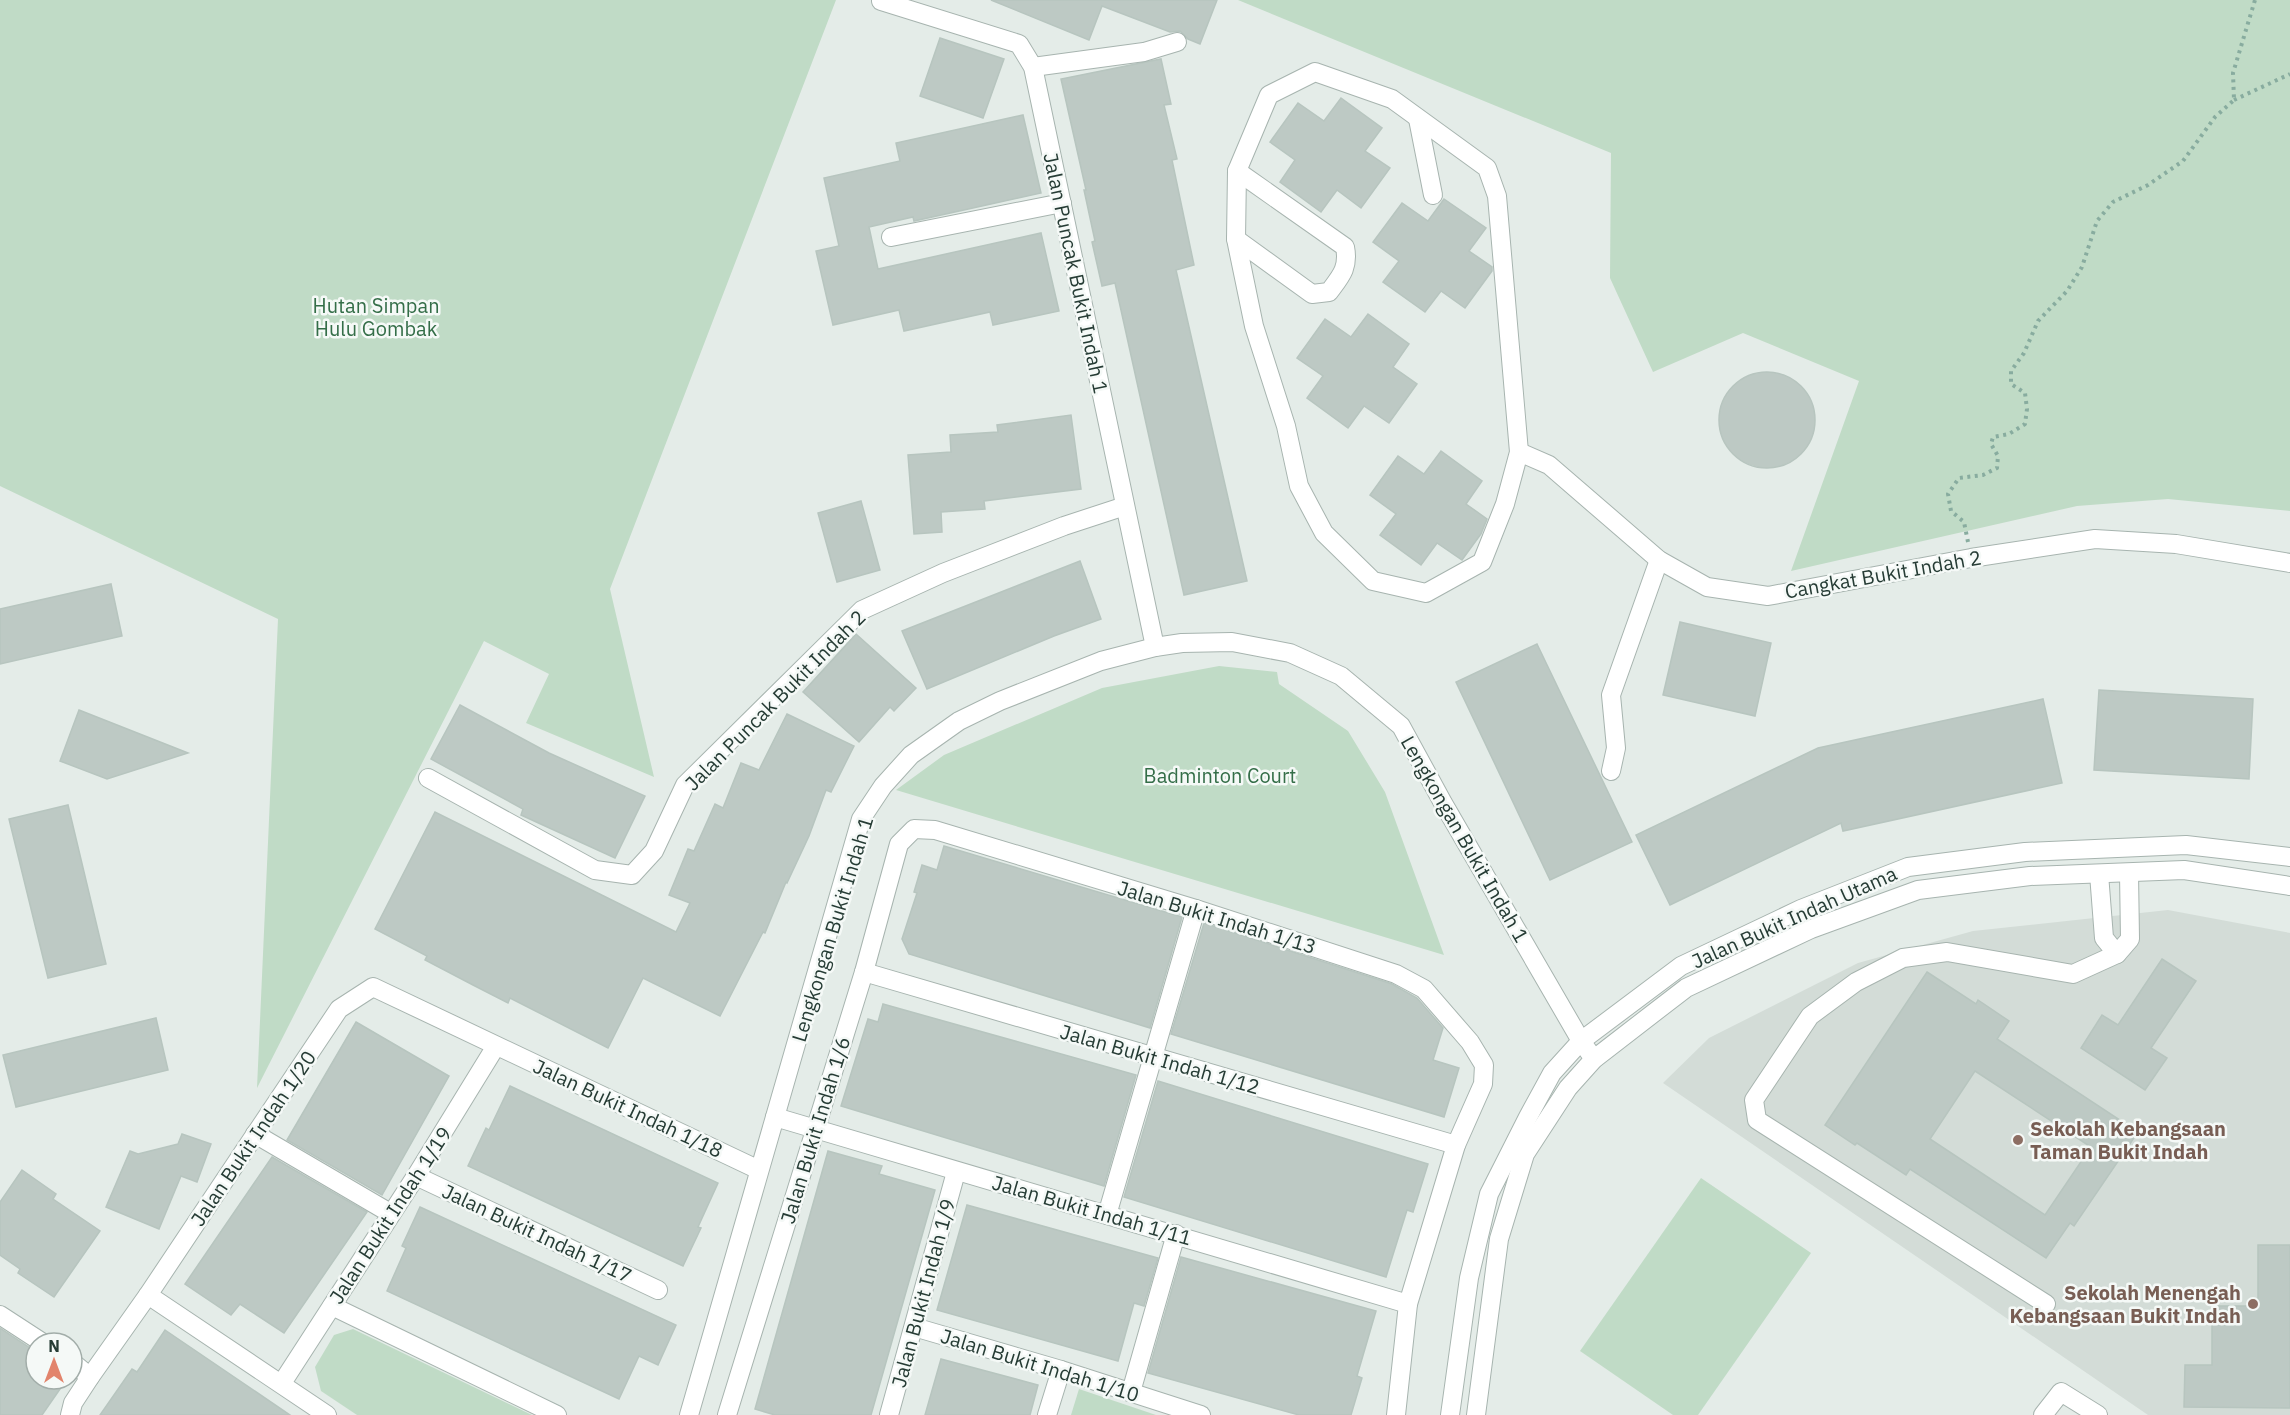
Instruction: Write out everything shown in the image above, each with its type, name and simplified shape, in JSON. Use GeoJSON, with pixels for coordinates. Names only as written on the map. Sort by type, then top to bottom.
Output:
{"type":"FeatureCollection","features":[{"type":"Feature","properties":{"kind":"street","name":"Jalan Puncak Bukit Indah 1"},"geometry":{"type":"LineString","coordinates":[[881,1],[1019,44],[1033,67],[1155,647]]}},
{"type":"Feature","properties":{"kind":"street"},"geometry":{"type":"LineString","coordinates":[[1033,67],[1144,52],[1178,42]]}},
{"type":"Feature","properties":{"kind":"street"},"geometry":{"type":"LineString","coordinates":[[1315,72],[1392,99],[1418,118],[1486,168],[1497,196],[1519,452],[1505,504],[1482,562],[1426,593],[1373,581],[1324,533],[1299,486],[1286,426],[1254,326],[1236,239],[1237,171],[1269,95],[1315,72]]}},
{"type":"Feature","properties":{"kind":"street"},"geometry":{"type":"LineString","coordinates":[[1418,118],[1434,195]]}},
{"type":"Feature","properties":{"kind":"street"},"geometry":{"type":"LineString","coordinates":[[1236,239],[1312,294],[1329,292],[1344,271],[1345,247],[1237,171]]}},
{"type":"Feature","properties":{"kind":"street"},"geometry":{"type":"LineString","coordinates":[[891,237],[1062,203]]}},
{"type":"Feature","properties":{"kind":"street","name":"Cangkat Bukit Indah 2"},"geometry":{"type":"LineString","coordinates":[[1519,452],[1549,465],[1659,560],[1707,587],[1768,596],[1971,558],[2095,539],[2176,544],[2290,563]]}},
{"type":"Feature","properties":{"kind":"street","name":"Jalan Puncak Bukit Indah 2"},"geometry":{"type":"LineString","coordinates":[[428,778],[595,870],[632,875],[654,851],[685,785],[862,610],[943,573],[1064,526],[1125,506]]}},
{"type":"Feature","properties":{"kind":"street"},"geometry":{"type":"LineString","coordinates":[[1611,771],[1616,748],[1611,695],[1659,560]]}},
{"type":"Feature","properties":{"kind":"street","name":"Lengkongan Bukit Indah 1"},"geometry":{"type":"LineString","coordinates":[[689,1415],[861,819],[883,786],[911,755],[959,721],[1000,701],[1101,661],[1155,647],[1182,643],[1232,642],[1290,653],[1341,676],[1401,726],[1443,803],[1581,1041],[1594,1059]]}},
{"type":"Feature","properties":{"kind":"street","name":"Jalan Bukit Indah 1/13"},"geometry":{"type":"LineString","coordinates":[[899,844],[914,830],[935,830],[1197,909],[1396,974],[1424,989],[1470,1042],[1484,1065],[1483,1084],[1456,1145]]}},
{"type":"Feature","properties":{"kind":"street","name":"Jalan Bukit Indah 1/6"},"geometry":{"type":"LineString","coordinates":[[727,1415],[864,972],[899,844]]}},
{"type":"Feature","properties":{"kind":"street","name":"Jalan Bukit Indah Utama"},"geometry":{"type":"LineString","coordinates":[[1450,1415],[1468,1278],[1490,1194],[1552,1073],[1581,1041],[1681,966],[1801,909],[1908,867],[2025,852],[2186,845],[2290,857]]}},
{"type":"Feature","properties":{"kind":"street"},"geometry":{"type":"LineString","coordinates":[[2271,854],[2290,847]]}},
{"type":"Feature","properties":{"kind":"street","name":"Jalan Bukit Indah Utama"},"geometry":{"type":"LineString","coordinates":[[1476,1415],[1499,1239],[1526,1154],[1568,1088],[1594,1059],[1686,988],[1810,929],[1918,890],[2030,876],[2184,870],[2290,886]]}},
{"type":"Feature","properties":{"kind":"street"},"geometry":{"type":"LineString","coordinates":[[2046,1304],[1757,1120],[1754,1100],[1810,1016],[1856,982],[1903,958],[1947,952],[2073,974],[2117,954],[2130,939],[2129,873]]}},
{"type":"Feature","properties":{"kind":"street"},"geometry":{"type":"LineString","coordinates":[[2099,874],[2104,938],[2117,954]]}},
{"type":"Feature","properties":{"kind":"street"},"geometry":{"type":"LineString","coordinates":[[1107,1215],[1197,909]]}},
{"type":"Feature","properties":{"kind":"street","name":"Jalan Bukit Indah 1/12"},"geometry":{"type":"LineString","coordinates":[[864,972],[1456,1145]]}},
{"type":"Feature","properties":{"kind":"street","name":"Jalan Bukit Indah 1/20"},"geometry":{"type":"LineString","coordinates":[[70,1415],[73,1403],[90,1377],[148,1295],[339,1009],[373,987],[496,1046]]}},
{"type":"Feature","properties":{"kind":"street","name":"Jalan Bukit Indah 1/18"},"geometry":{"type":"LineString","coordinates":[[496,1046],[759,1170]]}},
{"type":"Feature","properties":{"kind":"street","name":"Jalan Bukit Indah 1/19"},"geometry":{"type":"LineString","coordinates":[[282,1383],[416,1176],[496,1046]]}},
{"type":"Feature","properties":{"kind":"street","name":"Jalan Bukit Indah 1/11"},"geometry":{"type":"LineString","coordinates":[[775,1117],[1408,1304]]}},
{"type":"Feature","properties":{"kind":"street"},"geometry":{"type":"LineString","coordinates":[[255,1134],[390,1213]]}},
{"type":"Feature","properties":{"kind":"street"},"geometry":{"type":"LineString","coordinates":[[1396,1415],[1408,1304],[1456,1145]]}},
{"type":"Feature","properties":{"kind":"street","name":"Jalan Bukit Indah 1/9"},"geometry":{"type":"LineString","coordinates":[[889,1415],[956,1172]]}},
{"type":"Feature","properties":{"kind":"street","name":"Jalan Bukit Indah 1/17"},"geometry":{"type":"LineString","coordinates":[[416,1176],[658,1290]]}},
{"type":"Feature","properties":{"kind":"street"},"geometry":{"type":"LineString","coordinates":[[1131,1392],[1176,1234]]}},
{"type":"Feature","properties":{"kind":"street"},"geometry":{"type":"LineString","coordinates":[[148,1295],[327,1415]]}},
{"type":"Feature","properties":{"kind":"street"},"geometry":{"type":"LineString","coordinates":[[332,1306],[557,1415]]}},
{"type":"Feature","properties":{"kind":"street"},"geometry":{"type":"LineString","coordinates":[[0,1315],[25,1331]]}},
{"type":"Feature","properties":{"kind":"street","name":"Jalan Bukit Indah 1/10"},"geometry":{"type":"LineString","coordinates":[[914,1327],[1061,1370],[1201,1415]]}},
{"type":"Feature","properties":{"kind":"street"},"geometry":{"type":"LineString","coordinates":[[1047,1415],[1061,1370]]}},
{"type":"Feature","properties":{"kind":"street"},"geometry":{"type":"LineString","coordinates":[[84,1372],[90,1377]]}},
{"type":"Feature","properties":{"kind":"street"},"geometry":{"type":"LineString","coordinates":[[2043,1415],[2061,1392],[2098,1415]]}},
{"type":"Feature","properties":{"kind":"path"},"geometry":{"type":"LineString","coordinates":[[2235,100],[2233,73],[2255,0]]}},
{"type":"Feature","properties":{"kind":"path"},"geometry":{"type":"LineString","coordinates":[[1971,558],[1964,522],[1951,511],[1948,494],[1959,478],[1983,475],[1997,468],[1998,456],[1991,444],[1993,437],[2009,434],[2025,424],[2027,409],[2025,393],[2011,384],[2011,371],[2024,353],[2038,321],[2067,291],[2082,267],[2097,221],[2113,202],[2148,185],[2183,161],[2215,117],[2235,100],[2290,74]]}},
{"type":"Feature","properties":{"kind":"shaded area","name":"Sekolah Kebangsaan Taman Bukit Indah"},"geometry":{"type":"Polygon","coordinates":[[[2168,910],[2290,933],[2290,1415],[2148,1415],[1663,1083],[1709,1038],[1858,963],[1973,931],[2168,910]]]}},
{"type":"Feature","properties":{"kind":"green space","name":"Hutan Simpan Hulu Gombak"},"geometry":{"type":"Polygon","coordinates":[[[0,0],[836,0],[610,589],[654,777],[526,723],[549,674],[484,641],[257,1088],[278,619],[0,486],[0,0]]]}},
{"type":"Feature","properties":{"kind":"green space"},"geometry":{"type":"Polygon","coordinates":[[[1238,0],[2290,0],[2290,511],[2168,499],[2077,506],[1791,571],[1859,381],[1743,333],[1653,372],[1610,278],[1611,153],[1238,0]]]}},
{"type":"Feature","properties":{"kind":"green space","name":"Badminton Court"},"geometry":{"type":"Polygon","coordinates":[[[1219,666],[1277,672],[1279,684],[1348,731],[1385,792],[1444,955],[896,790],[944,755],[1102,688],[1219,666]]]}},
{"type":"Feature","properties":{"kind":"green space"},"geometry":{"type":"Polygon","coordinates":[[[1701,1178],[1811,1253],[1698,1415],[1673,1415],[1580,1351],[1701,1178]]]}},
{"type":"Feature","properties":{"kind":"green space"},"geometry":{"type":"Polygon","coordinates":[[[353,1329],[532,1415],[357,1415],[321,1391],[315,1367],[334,1335],[353,1329]]]}},
{"type":"Feature","properties":{"kind":"green space"},"geometry":{"type":"Polygon","coordinates":[[[1079,1389],[1156,1415],[1071,1415],[1079,1389]]]}},
{"type":"Feature","properties":{"kind":"building"},"geometry":{"type":"Polygon","coordinates":[[[991,0],[1217,0],[1200,44],[1188,39],[1180,31],[1170,32],[1102,6],[1089,40],[991,0]]]}},
{"type":"Feature","properties":{"kind":"building"},"geometry":{"type":"Polygon","coordinates":[[[940,38],[1004,59],[983,118],[920,96],[940,38]]]}},
{"type":"Feature","properties":{"kind":"building"},"geometry":{"type":"Polygon","coordinates":[[[1161,59],[1171,104],[1164,105],[1177,159],[1172,160],[1194,265],[1176,270],[1247,581],[1184,595],[1115,283],[1102,286],[1092,242],[1095,241],[1084,190],[1086,190],[1061,79],[1161,59]]]}},
{"type":"Feature","properties":{"kind":"building"},"geometry":{"type":"Polygon","coordinates":[[[1341,98],[1382,128],[1365,151],[1390,168],[1361,208],[1337,190],[1321,212],[1280,182],[1295,160],[1270,142],[1298,103],[1324,121],[1341,98]]]}},
{"type":"Feature","properties":{"kind":"building"},"geometry":{"type":"Polygon","coordinates":[[[1023,115],[1041,193],[914,221],[913,217],[869,227],[878,269],[1041,233],[1059,311],[993,325],[990,312],[904,331],[899,310],[833,325],[816,251],[839,246],[824,178],[900,161],[896,143],[1023,115]]]}},
{"type":"Feature","properties":{"kind":"building"},"geometry":{"type":"Polygon","coordinates":[[[1444,199],[1486,228],[1469,251],[1492,267],[1492,271],[1465,308],[1441,291],[1425,312],[1383,282],[1399,261],[1373,242],[1402,203],[1428,221],[1444,199]]]}},
{"type":"Feature","properties":{"kind":"building"},"geometry":{"type":"Polygon","coordinates":[[[1368,314],[1409,344],[1393,367],[1417,384],[1389,423],[1364,406],[1348,428],[1307,398],[1323,376],[1297,358],[1325,319],[1351,337],[1368,314]]]}},
{"type":"Feature","properties":{"kind":"building"},"geometry":{"type":"Polygon","coordinates":[[[1767,372],[1785,376],[1801,386],[1811,402],[1815,420],[1811,438],[1801,454],[1785,464],[1767,468],[1749,464],[1733,454],[1723,438],[1719,420],[1723,402],[1733,386],[1749,376],[1767,372]]]}},
{"type":"Feature","properties":{"kind":"building"},"geometry":{"type":"Polygon","coordinates":[[[1071,415],[1081,489],[984,501],[985,509],[941,512],[942,532],[914,534],[908,455],[951,452],[950,435],[998,432],[997,425],[1071,415]]]}},
{"type":"Feature","properties":{"kind":"building"},"geometry":{"type":"Polygon","coordinates":[[[1441,451],[1482,481],[1466,504],[1487,519],[1481,534],[1462,560],[1437,543],[1421,565],[1380,535],[1396,514],[1370,495],[1398,456],[1424,474],[1441,451]]]}},
{"type":"Feature","properties":{"kind":"building"},"geometry":{"type":"Polygon","coordinates":[[[861,501],[880,570],[837,582],[818,513],[861,501]]]}},
{"type":"Feature","properties":{"kind":"building"},"geometry":{"type":"Polygon","coordinates":[[[1080,561],[1101,619],[927,689],[902,631],[1080,561]]]}},
{"type":"Feature","properties":{"kind":"building"},"geometry":{"type":"Polygon","coordinates":[[[111,584],[122,636],[0,664],[0,609],[111,584]]]}},
{"type":"Feature","properties":{"kind":"building"},"geometry":{"type":"Polygon","coordinates":[[[1680,622],[1771,643],[1755,716],[1663,695],[1680,622]]]}},
{"type":"Feature","properties":{"kind":"building"},"geometry":{"type":"Polygon","coordinates":[[[856,634],[916,688],[894,711],[890,707],[859,742],[803,692],[856,634]]]}},
{"type":"Feature","properties":{"kind":"building"},"geometry":{"type":"Polygon","coordinates":[[[1537,644],[1632,842],[1550,880],[1456,682],[1537,644]]]}},
{"type":"Feature","properties":{"kind":"building"},"geometry":{"type":"Polygon","coordinates":[[[2099,690],[2253,699],[2249,779],[2094,770],[2099,690]]]}},
{"type":"Feature","properties":{"kind":"building"},"geometry":{"type":"Polygon","coordinates":[[[2043,699],[2062,783],[1843,831],[1841,823],[1670,905],[1636,835],[1818,748],[2043,699]]]}},
{"type":"Feature","properties":{"kind":"building"},"geometry":{"type":"Polygon","coordinates":[[[460,705],[549,753],[645,796],[615,858],[521,815],[523,809],[431,759],[460,705]]]}},
{"type":"Feature","properties":{"kind":"building"},"geometry":{"type":"Polygon","coordinates":[[[79,710],[188,753],[107,779],[60,761],[79,710]]]}},
{"type":"Feature","properties":{"kind":"building"},"geometry":{"type":"Polygon","coordinates":[[[787,714],[854,746],[831,792],[826,790],[809,836],[786,882],[765,933],[763,932],[720,1016],[643,978],[608,1048],[510,998],[508,1003],[425,960],[427,956],[375,929],[435,812],[676,932],[690,903],[669,895],[688,849],[694,851],[715,804],[723,808],[741,763],[759,770],[787,714]]]}},
{"type":"Feature","properties":{"kind":"building"},"geometry":{"type":"Polygon","coordinates":[[[68,805],[106,964],[48,978],[9,819],[68,805]]]}},
{"type":"Feature","properties":{"kind":"building"},"geometry":{"type":"Polygon","coordinates":[[[944,846],[1182,917],[1150,1028],[909,954],[902,939],[917,893],[914,892],[922,865],[937,870],[944,846]]]}},
{"type":"Feature","properties":{"kind":"building"},"geometry":{"type":"Polygon","coordinates":[[[1204,923],[1392,984],[1417,998],[1443,1028],[1433,1060],[1459,1068],[1444,1117],[1171,1034],[1204,923]]]}},
{"type":"Feature","properties":{"kind":"building"},"geometry":{"type":"Polygon","coordinates":[[[2162,959],[2196,981],[2151,1048],[2167,1058],[2145,1090],[2081,1048],[2102,1015],[2118,1025],[2162,959]]]}},
{"type":"Feature","properties":{"kind":"building"},"geometry":{"type":"Polygon","coordinates":[[[1927,972],[1976,1004],[1978,1000],[2009,1021],[1997,1039],[2138,1132],[2074,1226],[2070,1223],[2046,1258],[1910,1169],[1906,1175],[1825,1125],[1927,972]],[[1975,1071],[1930,1139],[2045,1215],[2091,1147],[1975,1071]]]}},
{"type":"Feature","properties":{"kind":"building"},"geometry":{"type":"Polygon","coordinates":[[[883,1004],[1136,1075],[1104,1186],[841,1106],[868,1019],[878,1022],[883,1004]]]}},
{"type":"Feature","properties":{"kind":"building"},"geometry":{"type":"Polygon","coordinates":[[[156,1018],[168,1070],[16,1107],[3,1055],[156,1018]]]}},
{"type":"Feature","properties":{"kind":"building"},"geometry":{"type":"Polygon","coordinates":[[[356,1022],[449,1076],[382,1195],[287,1140],[356,1022]]]}},
{"type":"Feature","properties":{"kind":"building"},"geometry":{"type":"Polygon","coordinates":[[[1158,1081],[1428,1164],[1413,1212],[1407,1210],[1386,1277],[1124,1197],[1158,1081]]]}},
{"type":"Feature","properties":{"kind":"building"},"geometry":{"type":"Polygon","coordinates":[[[510,1086],[718,1183],[698,1227],[701,1228],[683,1266],[468,1166],[486,1128],[489,1130],[510,1086]]]}},
{"type":"Feature","properties":{"kind":"building"},"geometry":{"type":"Polygon","coordinates":[[[182,1134],[211,1144],[197,1182],[181,1176],[159,1229],[106,1207],[130,1151],[138,1154],[178,1144],[182,1134]]]}},
{"type":"Feature","properties":{"kind":"building"},"geometry":{"type":"Polygon","coordinates":[[[828,1151],[882,1166],[879,1174],[935,1190],[871,1415],[775,1415],[755,1409],[828,1151]]]}},
{"type":"Feature","properties":{"kind":"building"},"geometry":{"type":"Polygon","coordinates":[[[272,1157],[367,1212],[284,1333],[240,1304],[231,1315],[185,1284],[272,1157]]]}},
{"type":"Feature","properties":{"kind":"building"},"geometry":{"type":"Polygon","coordinates":[[[22,1170],[56,1194],[53,1199],[100,1231],[54,1297],[18,1273],[20,1269],[0,1255],[0,1202],[22,1170]]]}},
{"type":"Feature","properties":{"kind":"building"},"geometry":{"type":"Polygon","coordinates":[[[967,1205],[1158,1258],[1144,1306],[1134,1303],[1118,1361],[937,1310],[967,1205]]]}},
{"type":"Feature","properties":{"kind":"building"},"geometry":{"type":"Polygon","coordinates":[[[420,1207],[676,1325],[658,1365],[639,1356],[619,1399],[387,1291],[406,1248],[402,1246],[420,1207]]]}},
{"type":"Feature","properties":{"kind":"building","name":"Sekolah Menengah Kebangsaan Bukit Indah"},"geometry":{"type":"Polygon","coordinates":[[[2258,1245],[2290,1245],[2290,1408],[2184,1407],[2185,1365],[2212,1365],[2212,1306],[2258,1306],[2258,1245]]]}},
{"type":"Feature","properties":{"kind":"building"},"geometry":{"type":"Polygon","coordinates":[[[1181,1257],[1376,1311],[1357,1376],[1362,1378],[1351,1415],[1299,1415],[1148,1373],[1181,1257]]]}},
{"type":"Feature","properties":{"kind":"building"},"geometry":{"type":"Polygon","coordinates":[[[0,1328],[24,1344],[24,1391],[59,1391],[42,1415],[0,1415],[0,1328]]]}},
{"type":"Feature","properties":{"kind":"building"},"geometry":{"type":"Polygon","coordinates":[[[165,1330],[290,1415],[100,1415],[132,1369],[137,1372],[165,1330]]]}},
{"type":"Feature","properties":{"kind":"building"},"geometry":{"type":"Polygon","coordinates":[[[941,1359],[1038,1385],[1030,1415],[925,1415],[941,1359]]]}},
{"type":"Feature","properties":{"kind":"place","name":"Sekolah Kebangsaan Taman Bukit Indah"},"geometry":{"type":"Point","coordinates":[2018,1140]}},
{"type":"Feature","properties":{"kind":"place","name":"Sekolah Menengah Kebangsaan Bukit Indah"},"geometry":{"type":"Point","coordinates":[2253,1304]}}]}
